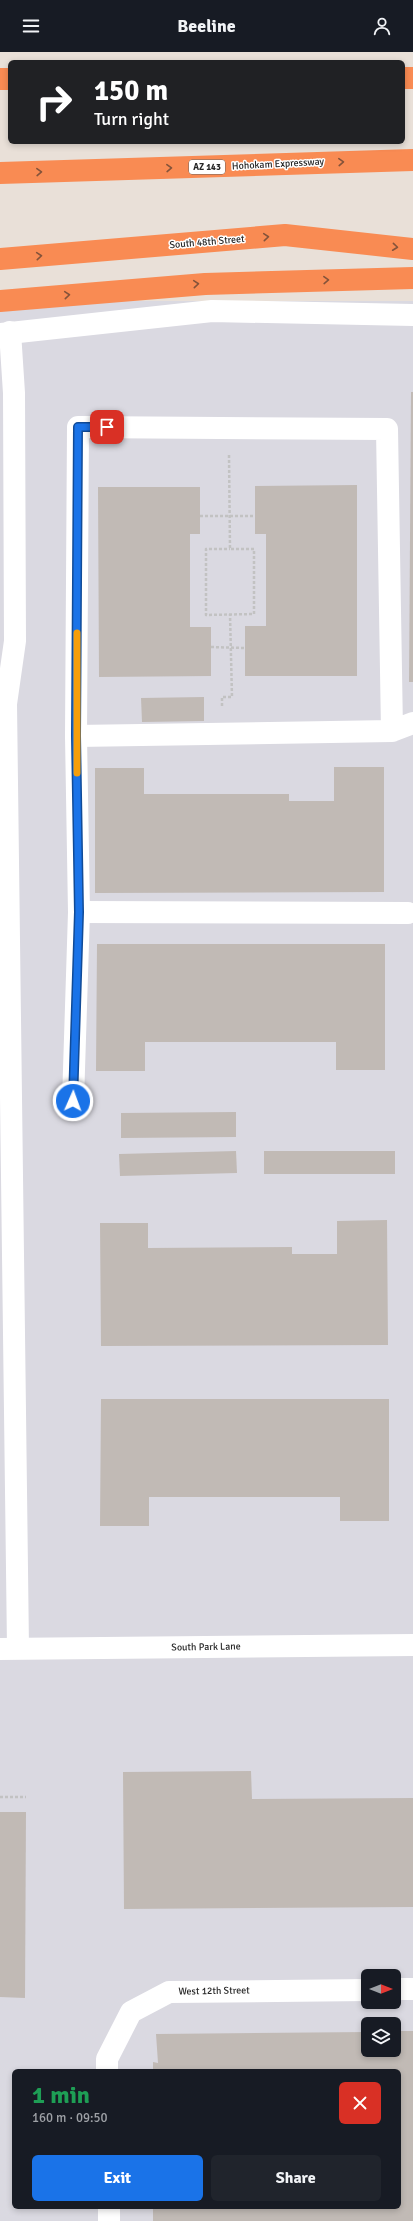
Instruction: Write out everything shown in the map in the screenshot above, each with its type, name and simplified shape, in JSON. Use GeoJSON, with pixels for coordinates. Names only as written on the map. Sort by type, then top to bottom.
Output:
{"type":"FeatureCollection","features":[{"type":"Feature","properties":{"kind":"highway","name":"Hohokam Expressway"},"geometry":{"type":"LineString","coordinates":[[0,173],[413,160]]}},
{"type":"Feature","properties":{"kind":"highway","name":"South 48th Street"},"geometry":{"type":"LineString","coordinates":[[0,259],[285,235],[413,249]]}},
{"type":"Feature","properties":{"kind":"highway"},"geometry":{"type":"LineString","coordinates":[[0,301],[204,284],[413,278]]}},
{"type":"Feature","properties":{"kind":"street"},"geometry":{"type":"LineString","coordinates":[[9,1649],[3,704],[15,641],[14,393],[5,333],[212,311],[413,315]]}},
{"type":"Feature","properties":{"kind":"street"},"geometry":{"type":"LineString","coordinates":[[73,1101],[79,912],[76,736],[78,427],[388,429],[392,731]]}},
{"type":"Feature","properties":{"kind":"street"},"geometry":{"type":"LineString","coordinates":[[76,736],[392,731],[413,723]]}},
{"type":"Feature","properties":{"kind":"street"},"geometry":{"type":"LineString","coordinates":[[79,912],[408,913]]}},
{"type":"Feature","properties":{"kind":"street","name":"South Park Lane"},"geometry":{"type":"LineString","coordinates":[[9,1649],[413,1645]]}},
{"type":"Feature","properties":{"kind":"street"},"geometry":{"type":"LineString","coordinates":[[401,1989],[413,1989]]}},
{"type":"Feature","properties":{"kind":"street","name":"West 12th Street"},"geometry":{"type":"LineString","coordinates":[[107,2069],[107,2059],[131,2012],[169,1992],[361,1990]]}},
{"type":"Feature","properties":{"kind":"street"},"geometry":{"type":"LineString","coordinates":[[109,2209],[109,2221]]}},
{"type":"Feature","properties":{"kind":"path"},"geometry":{"type":"LineString","coordinates":[[228,476],[230,549]]}},
{"type":"Feature","properties":{"kind":"path"},"geometry":{"type":"LineString","coordinates":[[200,516],[255,516]]}},
{"type":"Feature","properties":{"kind":"path"},"geometry":{"type":"LineString","coordinates":[[206,549],[230,549],[254,549],[254,614],[206,615],[206,549]]}},
{"type":"Feature","properties":{"kind":"path"},"geometry":{"type":"LineString","coordinates":[[222,734],[222,698],[232,698],[230,614]]}},
{"type":"Feature","properties":{"kind":"path"},"geometry":{"type":"LineString","coordinates":[[211,647],[244,648]]}},
{"type":"Feature","properties":{"kind":"path"},"geometry":{"type":"LineString","coordinates":[[0,1797],[26,1797]]}},
{"type":"Feature","properties":{"kind":"shaded area"},"geometry":{"type":"Polygon","coordinates":[[[66,301],[413,301],[413,2221],[0,2221],[0,304],[66,301]]]}},
{"type":"Feature","properties":{"kind":"building"},"geometry":{"type":"Polygon","coordinates":[[[411,392],[413,392],[413,682],[409,682],[411,392]]]}},
{"type":"Feature","properties":{"kind":"building"},"geometry":{"type":"Polygon","coordinates":[[[357,485],[357,676],[245,676],[245,626],[266,626],[266,534],[255,534],[255,486],[357,485]]]}},
{"type":"Feature","properties":{"kind":"building"},"geometry":{"type":"Polygon","coordinates":[[[98,487],[200,487],[200,534],[190,534],[190,627],[211,627],[211,676],[99,677],[98,487]]]}},
{"type":"Feature","properties":{"kind":"building"},"geometry":{"type":"Polygon","coordinates":[[[204,697],[204,721],[142,722],[141,698],[204,697]]]}},
{"type":"Feature","properties":{"kind":"building"},"geometry":{"type":"Polygon","coordinates":[[[334,767],[384,767],[384,892],[95,893],[95,768],[144,768],[144,794],[289,794],[289,801],[334,801],[334,767]]]}},
{"type":"Feature","properties":{"kind":"building"},"geometry":{"type":"Polygon","coordinates":[[[97,944],[385,944],[385,1070],[336,1070],[336,1042],[145,1042],[145,1071],[96,1071],[97,944]]]}},
{"type":"Feature","properties":{"kind":"building"},"geometry":{"type":"Polygon","coordinates":[[[236,1112],[236,1137],[121,1138],[121,1113],[236,1112]]]}},
{"type":"Feature","properties":{"kind":"building"},"geometry":{"type":"Polygon","coordinates":[[[236,1151],[237,1173],[120,1176],[119,1154],[236,1151]]]}},
{"type":"Feature","properties":{"kind":"building"},"geometry":{"type":"Polygon","coordinates":[[[264,1151],[395,1151],[395,1174],[264,1174],[264,1151]]]}},
{"type":"Feature","properties":{"kind":"building"},"geometry":{"type":"Polygon","coordinates":[[[387,1220],[388,1345],[101,1346],[100,1223],[148,1223],[148,1248],[292,1247],[292,1254],[337,1254],[337,1221],[387,1220]]]}},
{"type":"Feature","properties":{"kind":"building"},"geometry":{"type":"Polygon","coordinates":[[[101,1399],[389,1399],[389,1521],[340,1521],[340,1497],[149,1497],[149,1526],[100,1526],[101,1399]]]}},
{"type":"Feature","properties":{"kind":"building"},"geometry":{"type":"Polygon","coordinates":[[[251,1771],[252,1799],[413,1798],[413,1907],[124,1909],[123,1772],[251,1771]]]}},
{"type":"Feature","properties":{"kind":"building"},"geometry":{"type":"Polygon","coordinates":[[[0,1812],[26,1812],[25,1998],[0,1997],[0,1812]]]}},
{"type":"Feature","properties":{"kind":"building"},"geometry":{"type":"Polygon","coordinates":[[[401,2031],[413,2031],[413,2221],[153,2221],[153,2209],[401,2209],[401,2069],[153,2069],[153,2062],[158,2063],[156,2034],[361,2032],[361,2057],[401,2057],[401,2031]]]}},
{"type":"Feature","properties":{"kind":"slow traffic"},"geometry":{"type":"LineString","coordinates":[[77,633],[77,773]]}},
{"type":"Feature","properties":{"kind":"route"},"geometry":{"type":"LineString","coordinates":[[73,1101],[79,912],[76,736],[78,427],[107,427]]}}]}
